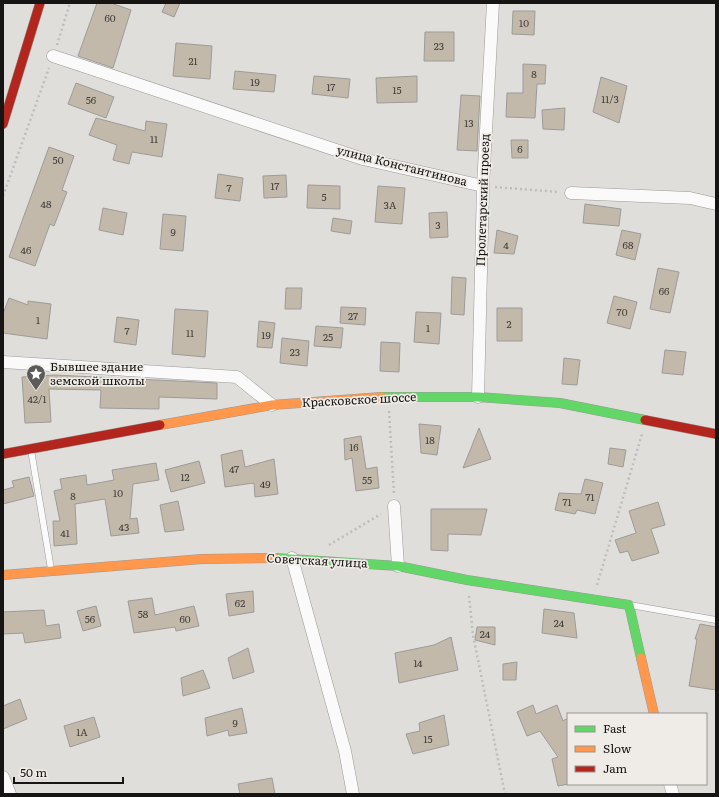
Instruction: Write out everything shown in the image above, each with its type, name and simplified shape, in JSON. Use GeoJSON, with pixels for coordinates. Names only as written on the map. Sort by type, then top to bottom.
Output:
{"type":"FeatureCollection","features":[{"type":"Feature","properties":{"kind":"main road"},"geometry":{"type":"LineString","coordinates":[[3,124],[40,3]]}},
{"type":"Feature","properties":{"kind":"main road","name":"Красковское шоссе"},"geometry":{"type":"LineString","coordinates":[[3,454],[272,405],[387,398],[478,397],[560,403],[716,434]]}},
{"type":"Feature","properties":{"kind":"main road","name":"Советская улица"},"geometry":{"type":"LineString","coordinates":[[3,575],[202,559],[292,558],[398,566],[467,580],[593,601],[629,605]]}},
{"type":"Feature","properties":{"kind":"main road"},"geometry":{"type":"LineString","coordinates":[[629,605],[654,713]]}},
{"type":"Feature","properties":{"kind":"street","name":"Пролетарский проезд"},"geometry":{"type":"LineString","coordinates":[[478,397],[482,186],[493,3]]}},
{"type":"Feature","properties":{"kind":"street","name":"улица Константинова"},"geometry":{"type":"LineString","coordinates":[[53,56],[363,159],[482,186]]}},
{"type":"Feature","properties":{"kind":"street"},"geometry":{"type":"LineString","coordinates":[[571,193],[690,198],[716,204]]}},
{"type":"Feature","properties":{"kind":"street"},"geometry":{"type":"LineString","coordinates":[[3,362],[237,377],[272,405]]}},
{"type":"Feature","properties":{"kind":"street"},"geometry":{"type":"LineString","coordinates":[[394,506],[398,566]]}},
{"type":"Feature","properties":{"kind":"street"},"geometry":{"type":"LineString","coordinates":[[292,558],[345,751],[353,794]]}},
{"type":"Feature","properties":{"kind":"street"},"geometry":{"type":"LineString","coordinates":[[3,777],[10,794]]}},
{"type":"Feature","properties":{"kind":"lane"},"geometry":{"type":"LineString","coordinates":[[31,450],[51,571]]}},
{"type":"Feature","properties":{"kind":"lane"},"geometry":{"type":"LineString","coordinates":[[629,605],[716,620]]}},
{"type":"Feature","properties":{"kind":"path"},"geometry":{"type":"LineString","coordinates":[[3,196],[53,56],[70,3]]}},
{"type":"Feature","properties":{"kind":"path","name":"улица Константинова"},"geometry":{"type":"LineString","coordinates":[[482,186],[571,193]]}},
{"type":"Feature","properties":{"kind":"path"},"geometry":{"type":"LineString","coordinates":[[327,547],[394,506],[389,409]]}},
{"type":"Feature","properties":{"kind":"path"},"geometry":{"type":"LineString","coordinates":[[593,601],[643,431]]}},
{"type":"Feature","properties":{"kind":"path"},"geometry":{"type":"LineString","coordinates":[[467,580],[473,635],[505,794]]}},
{"type":"Feature","properties":{"kind":"building"},"geometry":{"type":"Polygon","coordinates":[[[97,3],[111,3],[131,10],[113,68],[78,56],[97,3]]]}},
{"type":"Feature","properties":{"kind":"building"},"geometry":{"type":"Polygon","coordinates":[[[166,3],[180,3],[174,17],[162,12],[166,3]]]}},
{"type":"Feature","properties":{"kind":"building"},"geometry":{"type":"Polygon","coordinates":[[[513,11],[535,11],[534,35],[512,34],[513,11]]]}},
{"type":"Feature","properties":{"kind":"building"},"geometry":{"type":"Polygon","coordinates":[[[425,32],[454,32],[454,61],[424,61],[425,32]]]}},
{"type":"Feature","properties":{"kind":"building"},"geometry":{"type":"Polygon","coordinates":[[[176,43],[212,46],[210,79],[173,76],[176,43]]]}},
{"type":"Feature","properties":{"kind":"building"},"geometry":{"type":"Polygon","coordinates":[[[523,64],[546,65],[545,84],[537,84],[535,118],[506,117],[507,93],[523,93],[523,64]]]}},
{"type":"Feature","properties":{"kind":"building"},"geometry":{"type":"Polygon","coordinates":[[[235,71],[276,75],[274,92],[233,89],[235,71]]]}},
{"type":"Feature","properties":{"kind":"building"},"geometry":{"type":"Polygon","coordinates":[[[314,76],[350,79],[348,98],[312,94],[314,76]]]}},
{"type":"Feature","properties":{"kind":"building"},"geometry":{"type":"Polygon","coordinates":[[[417,76],[417,102],[377,103],[376,78],[417,76]]]}},
{"type":"Feature","properties":{"kind":"building"},"geometry":{"type":"Polygon","coordinates":[[[601,77],[627,86],[619,123],[593,112],[601,77]]]}},
{"type":"Feature","properties":{"kind":"building"},"geometry":{"type":"Polygon","coordinates":[[[76,83],[114,97],[106,118],[68,104],[76,83]]]}},
{"type":"Feature","properties":{"kind":"building"},"geometry":{"type":"Polygon","coordinates":[[[461,95],[480,96],[477,151],[457,150],[461,95]]]}},
{"type":"Feature","properties":{"kind":"building"},"geometry":{"type":"Polygon","coordinates":[[[565,108],[564,130],[543,129],[542,110],[565,108]]]}},
{"type":"Feature","properties":{"kind":"building"},"geometry":{"type":"Polygon","coordinates":[[[96,118],[145,131],[146,121],[167,124],[162,157],[132,152],[129,164],[113,160],[117,145],[89,135],[96,118]]]}},
{"type":"Feature","properties":{"kind":"building"},"geometry":{"type":"Polygon","coordinates":[[[511,140],[528,140],[528,158],[512,158],[511,140]]]}},
{"type":"Feature","properties":{"kind":"building"},"geometry":{"type":"Polygon","coordinates":[[[49,147],[74,156],[62,190],[67,192],[54,226],[50,224],[35,266],[9,257],[49,147]]]}},
{"type":"Feature","properties":{"kind":"building"},"geometry":{"type":"Polygon","coordinates":[[[218,174],[243,178],[240,201],[215,198],[218,174]]]}},
{"type":"Feature","properties":{"kind":"building"},"geometry":{"type":"Polygon","coordinates":[[[286,175],[287,197],[264,198],[263,176],[286,175]]]}},
{"type":"Feature","properties":{"kind":"building"},"geometry":{"type":"Polygon","coordinates":[[[308,185],[340,186],[340,209],[307,208],[308,185]]]}},
{"type":"Feature","properties":{"kind":"building"},"geometry":{"type":"Polygon","coordinates":[[[378,186],[405,188],[402,224],[375,222],[378,186]]]}},
{"type":"Feature","properties":{"kind":"building"},"geometry":{"type":"Polygon","coordinates":[[[585,204],[621,209],[619,226],[583,223],[585,204]]]}},
{"type":"Feature","properties":{"kind":"building"},"geometry":{"type":"Polygon","coordinates":[[[103,208],[127,213],[123,235],[99,230],[103,208]]]}},
{"type":"Feature","properties":{"kind":"building"},"geometry":{"type":"Polygon","coordinates":[[[447,212],[448,237],[430,238],[429,213],[447,212]]]}},
{"type":"Feature","properties":{"kind":"building"},"geometry":{"type":"Polygon","coordinates":[[[163,214],[186,216],[183,251],[160,249],[163,214]]]}},
{"type":"Feature","properties":{"kind":"building"},"geometry":{"type":"Polygon","coordinates":[[[333,218],[352,221],[350,234],[331,231],[333,218]]]}},
{"type":"Feature","properties":{"kind":"building"},"geometry":{"type":"Polygon","coordinates":[[[497,230],[518,236],[514,254],[494,253],[497,230]]]}},
{"type":"Feature","properties":{"kind":"building"},"geometry":{"type":"Polygon","coordinates":[[[622,230],[641,234],[635,260],[616,255],[622,230]]]}},
{"type":"Feature","properties":{"kind":"building"},"geometry":{"type":"Polygon","coordinates":[[[658,268],[679,272],[670,313],[650,309],[658,268]]]}},
{"type":"Feature","properties":{"kind":"building"},"geometry":{"type":"Polygon","coordinates":[[[452,277],[466,278],[464,315],[451,314],[452,277]]]}},
{"type":"Feature","properties":{"kind":"building"},"geometry":{"type":"Polygon","coordinates":[[[286,288],[302,288],[301,309],[285,309],[286,288]]]}},
{"type":"Feature","properties":{"kind":"building"},"geometry":{"type":"Polygon","coordinates":[[[614,296],[637,302],[630,329],[607,323],[614,296]]]}},
{"type":"Feature","properties":{"kind":"building"},"geometry":{"type":"Polygon","coordinates":[[[9,298],[28,305],[28,301],[51,304],[47,339],[3,333],[3,314],[9,298]]]}},
{"type":"Feature","properties":{"kind":"building"},"geometry":{"type":"Polygon","coordinates":[[[341,307],[366,308],[365,325],[340,323],[341,307]]]}},
{"type":"Feature","properties":{"kind":"building"},"geometry":{"type":"Polygon","coordinates":[[[497,308],[522,308],[522,341],[497,341],[497,308]]]}},
{"type":"Feature","properties":{"kind":"building"},"geometry":{"type":"Polygon","coordinates":[[[175,309],[208,311],[205,357],[172,354],[175,309]]]}},
{"type":"Feature","properties":{"kind":"building"},"geometry":{"type":"Polygon","coordinates":[[[416,312],[441,313],[439,344],[414,342],[416,312]]]}},
{"type":"Feature","properties":{"kind":"building"},"geometry":{"type":"Polygon","coordinates":[[[117,317],[139,320],[136,345],[114,342],[117,317]]]}},
{"type":"Feature","properties":{"kind":"building"},"geometry":{"type":"Polygon","coordinates":[[[259,321],[275,323],[272,348],[257,347],[259,321]]]}},
{"type":"Feature","properties":{"kind":"building"},"geometry":{"type":"Polygon","coordinates":[[[316,326],[343,328],[341,348],[314,346],[316,326]]]}},
{"type":"Feature","properties":{"kind":"building"},"geometry":{"type":"Polygon","coordinates":[[[282,338],[309,341],[307,366],[280,363],[282,338]]]}},
{"type":"Feature","properties":{"kind":"building"},"geometry":{"type":"Polygon","coordinates":[[[381,342],[400,343],[399,372],[380,371],[381,342]]]}},
{"type":"Feature","properties":{"kind":"building"},"geometry":{"type":"Polygon","coordinates":[[[665,350],[686,352],[683,375],[662,373],[665,350]]]}},
{"type":"Feature","properties":{"kind":"building"},"geometry":{"type":"Polygon","coordinates":[[[564,358],[580,360],[577,385],[562,384],[564,358]]]}},
{"type":"Feature","properties":{"kind":"building"},"geometry":{"type":"Polygon","coordinates":[[[55,375],[217,383],[217,399],[159,397],[159,409],[100,408],[101,390],[49,389],[51,422],[25,423],[22,377],[55,375]]]}},
{"type":"Feature","properties":{"kind":"building"},"geometry":{"type":"Polygon","coordinates":[[[419,424],[441,426],[437,455],[421,453],[419,424]]]}},
{"type":"Feature","properties":{"kind":"building"},"geometry":{"type":"Polygon","coordinates":[[[479,428],[491,459],[463,468],[479,428]]]}},
{"type":"Feature","properties":{"kind":"building"},"geometry":{"type":"Polygon","coordinates":[[[361,436],[366,469],[377,467],[379,488],[356,491],[352,458],[345,460],[344,439],[361,436]]]}},
{"type":"Feature","properties":{"kind":"building"},"geometry":{"type":"Polygon","coordinates":[[[610,448],[626,450],[623,467],[608,464],[610,448]]]}},
{"type":"Feature","properties":{"kind":"building"},"geometry":{"type":"Polygon","coordinates":[[[242,450],[245,467],[274,459],[278,494],[255,497],[254,483],[225,487],[221,455],[242,450]]]}},
{"type":"Feature","properties":{"kind":"building"},"geometry":{"type":"Polygon","coordinates":[[[199,461],[205,483],[171,492],[165,470],[199,461]]]}},
{"type":"Feature","properties":{"kind":"building"},"geometry":{"type":"Polygon","coordinates":[[[156,463],[159,480],[133,484],[130,519],[137,518],[139,533],[111,536],[105,499],[75,504],[77,544],[54,546],[53,521],[60,521],[54,491],[62,489],[60,479],[86,475],[87,485],[114,480],[112,470],[156,463]]]}},
{"type":"Feature","properties":{"kind":"building"},"geometry":{"type":"Polygon","coordinates":[[[29,477],[34,496],[3,504],[3,490],[14,487],[12,481],[29,477]]]}},
{"type":"Feature","properties":{"kind":"building"},"geometry":{"type":"Polygon","coordinates":[[[585,479],[603,483],[595,514],[577,510],[575,514],[555,510],[559,493],[581,494],[585,479]]]}},
{"type":"Feature","properties":{"kind":"building"},"geometry":{"type":"Polygon","coordinates":[[[178,501],[184,530],[165,532],[160,505],[178,501]]]}},
{"type":"Feature","properties":{"kind":"building"},"geometry":{"type":"Polygon","coordinates":[[[658,502],[665,525],[651,529],[659,553],[632,561],[628,551],[620,553],[615,540],[636,533],[629,511],[658,502]]]}},
{"type":"Feature","properties":{"kind":"building"},"geometry":{"type":"Polygon","coordinates":[[[431,509],[487,509],[481,535],[448,534],[448,551],[431,550],[431,509]]]}},
{"type":"Feature","properties":{"kind":"building"},"geometry":{"type":"Polygon","coordinates":[[[253,591],[254,612],[229,616],[226,594],[253,591]]]}},
{"type":"Feature","properties":{"kind":"building"},"geometry":{"type":"Polygon","coordinates":[[[152,598],[155,615],[194,606],[199,626],[176,631],[175,627],[134,633],[128,601],[152,598]]]}},
{"type":"Feature","properties":{"kind":"building"},"geometry":{"type":"Polygon","coordinates":[[[96,606],[101,626],[83,631],[77,611],[96,606]]]}},
{"type":"Feature","properties":{"kind":"building"},"geometry":{"type":"Polygon","coordinates":[[[544,609],[574,613],[577,638],[542,633],[544,609]]]}},
{"type":"Feature","properties":{"kind":"building"},"geometry":{"type":"Polygon","coordinates":[[[44,610],[46,626],[59,624],[61,638],[25,643],[23,633],[3,634],[3,612],[44,610]]]}},
{"type":"Feature","properties":{"kind":"building"},"geometry":{"type":"Polygon","coordinates":[[[700,624],[716,627],[716,690],[689,686],[697,639],[695,639],[700,624]]]}},
{"type":"Feature","properties":{"kind":"building"},"geometry":{"type":"Polygon","coordinates":[[[477,627],[495,627],[495,645],[475,640],[477,627]]]}},
{"type":"Feature","properties":{"kind":"building"},"geometry":{"type":"Polygon","coordinates":[[[451,637],[458,670],[399,683],[395,653],[434,645],[451,637]]]}},
{"type":"Feature","properties":{"kind":"building"},"geometry":{"type":"Polygon","coordinates":[[[248,648],[254,672],[233,679],[228,658],[248,648]]]}},
{"type":"Feature","properties":{"kind":"building"},"geometry":{"type":"Polygon","coordinates":[[[517,662],[516,680],[503,680],[503,664],[517,662]]]}},
{"type":"Feature","properties":{"kind":"building"},"geometry":{"type":"Polygon","coordinates":[[[203,670],[210,688],[183,696],[181,678],[203,670]]]}},
{"type":"Feature","properties":{"kind":"building"},"geometry":{"type":"Polygon","coordinates":[[[20,699],[27,719],[3,729],[3,706],[20,699]]]}},
{"type":"Feature","properties":{"kind":"building"},"geometry":{"type":"Polygon","coordinates":[[[533,705],[536,714],[557,705],[563,721],[567,719],[567,784],[558,786],[552,759],[558,757],[540,731],[527,736],[517,712],[533,705]]]}},
{"type":"Feature","properties":{"kind":"building"},"geometry":{"type":"Polygon","coordinates":[[[242,708],[247,733],[229,736],[228,730],[207,736],[205,718],[242,708]]]}},
{"type":"Feature","properties":{"kind":"building"},"geometry":{"type":"Polygon","coordinates":[[[444,715],[449,745],[413,754],[406,734],[420,731],[419,723],[444,715]]]}},
{"type":"Feature","properties":{"kind":"building"},"geometry":{"type":"Polygon","coordinates":[[[94,717],[100,737],[70,747],[64,726],[94,717]]]}},
{"type":"Feature","properties":{"kind":"building"},"geometry":{"type":"Polygon","coordinates":[[[272,778],[275,794],[240,794],[238,784],[272,778]]]}},
{"type":"Feature","properties":{"kind":"traffic: fast"},"geometry":{"type":"LineString","coordinates":[[382,397],[478,397],[560,403],[645,420]]}},
{"type":"Feature","properties":{"kind":"traffic: fast"},"geometry":{"type":"LineString","coordinates":[[275,558],[398,566],[467,580],[629,605],[641,658]]}},
{"type":"Feature","properties":{"kind":"traffic: slow"},"geometry":{"type":"LineString","coordinates":[[160,425],[272,405],[382,397]]}},
{"type":"Feature","properties":{"kind":"traffic: slow"},"geometry":{"type":"LineString","coordinates":[[3,575],[202,559],[275,558]]}},
{"type":"Feature","properties":{"kind":"traffic: slow"},"geometry":{"type":"LineString","coordinates":[[641,658],[654,713]]}},
{"type":"Feature","properties":{"kind":"traffic: jam"},"geometry":{"type":"LineString","coordinates":[[3,124],[40,3]]}},
{"type":"Feature","properties":{"kind":"traffic: jam"},"geometry":{"type":"LineString","coordinates":[[645,420],[716,434]]}},
{"type":"Feature","properties":{"kind":"traffic: jam"},"geometry":{"type":"LineString","coordinates":[[3,454],[160,425]]}},
{"type":"Feature","properties":{"kind":"place","name":"Бывшее здание земской школы"},"geometry":{"type":"Point","coordinates":[36,391]}}]}
